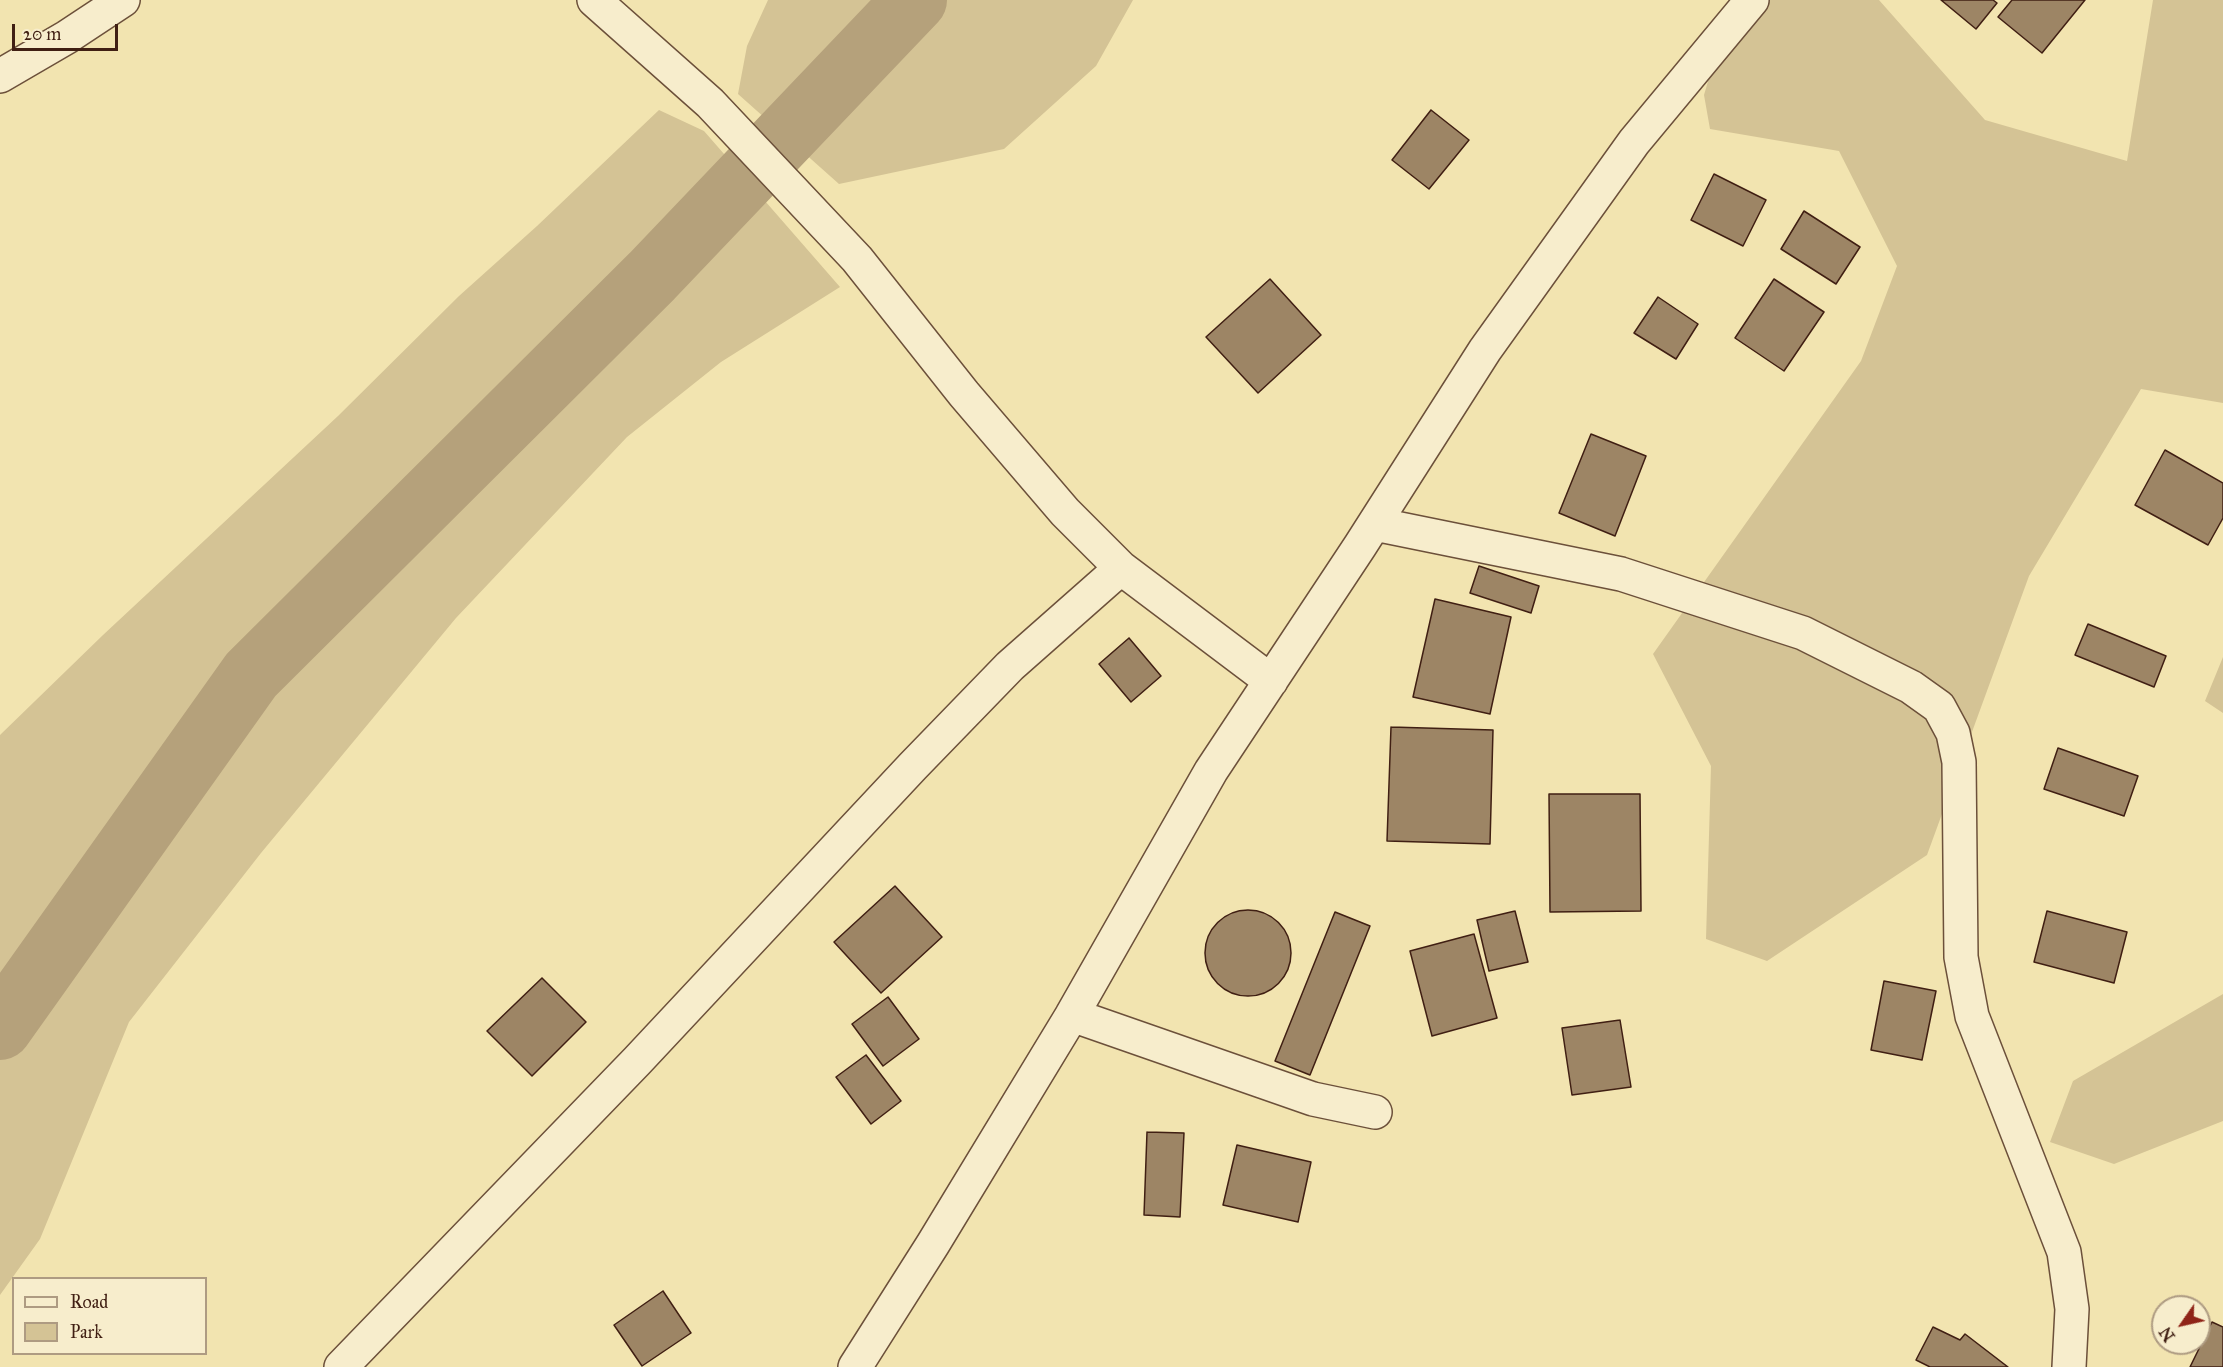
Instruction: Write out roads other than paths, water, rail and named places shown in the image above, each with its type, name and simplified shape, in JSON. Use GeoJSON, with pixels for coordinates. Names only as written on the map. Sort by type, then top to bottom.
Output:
{"type":"FeatureCollection","features":[{"type":"Feature","properties":{"kind":"street"},"geometry":{"type":"LineString","coordinates":[[0,76],[67,37],[123,0]]}},
{"type":"Feature","properties":{"kind":"street"},"geometry":{"type":"LineString","coordinates":[[594,0],[710,103],[857,259],[972,403],[1065,512],[1121,568],[1271,681]]}},
{"type":"Feature","properties":{"kind":"street"},"geometry":{"type":"LineString","coordinates":[[855,1367],[1072,1016],[1211,771],[1375,524],[1485,350],[1600,189],[1675,91],[1752,0]]}},
{"type":"Feature","properties":{"kind":"street"},"geometry":{"type":"LineString","coordinates":[[1375,524],[1621,574],[1792,629],[1911,687],[1939,707],[1953,734],[1959,762],[1961,957],[1971,1016],[2064,1252],[2072,1309],[2069,1367]]}},
{"type":"Feature","properties":{"kind":"street"},"geometry":{"type":"LineString","coordinates":[[341,1367],[637,1061],[1002,674],[1121,568]]}},
{"type":"Feature","properties":{"kind":"street"},"geometry":{"type":"LineString","coordinates":[[1072,1016],[1313,1100],[1375,1112]]}},
{"type":"Feature","properties":{"kind":"waterway"},"geometry":{"type":"LineString","coordinates":[[0,1028],[251,675],[652,276],[915,0]]}}]}
